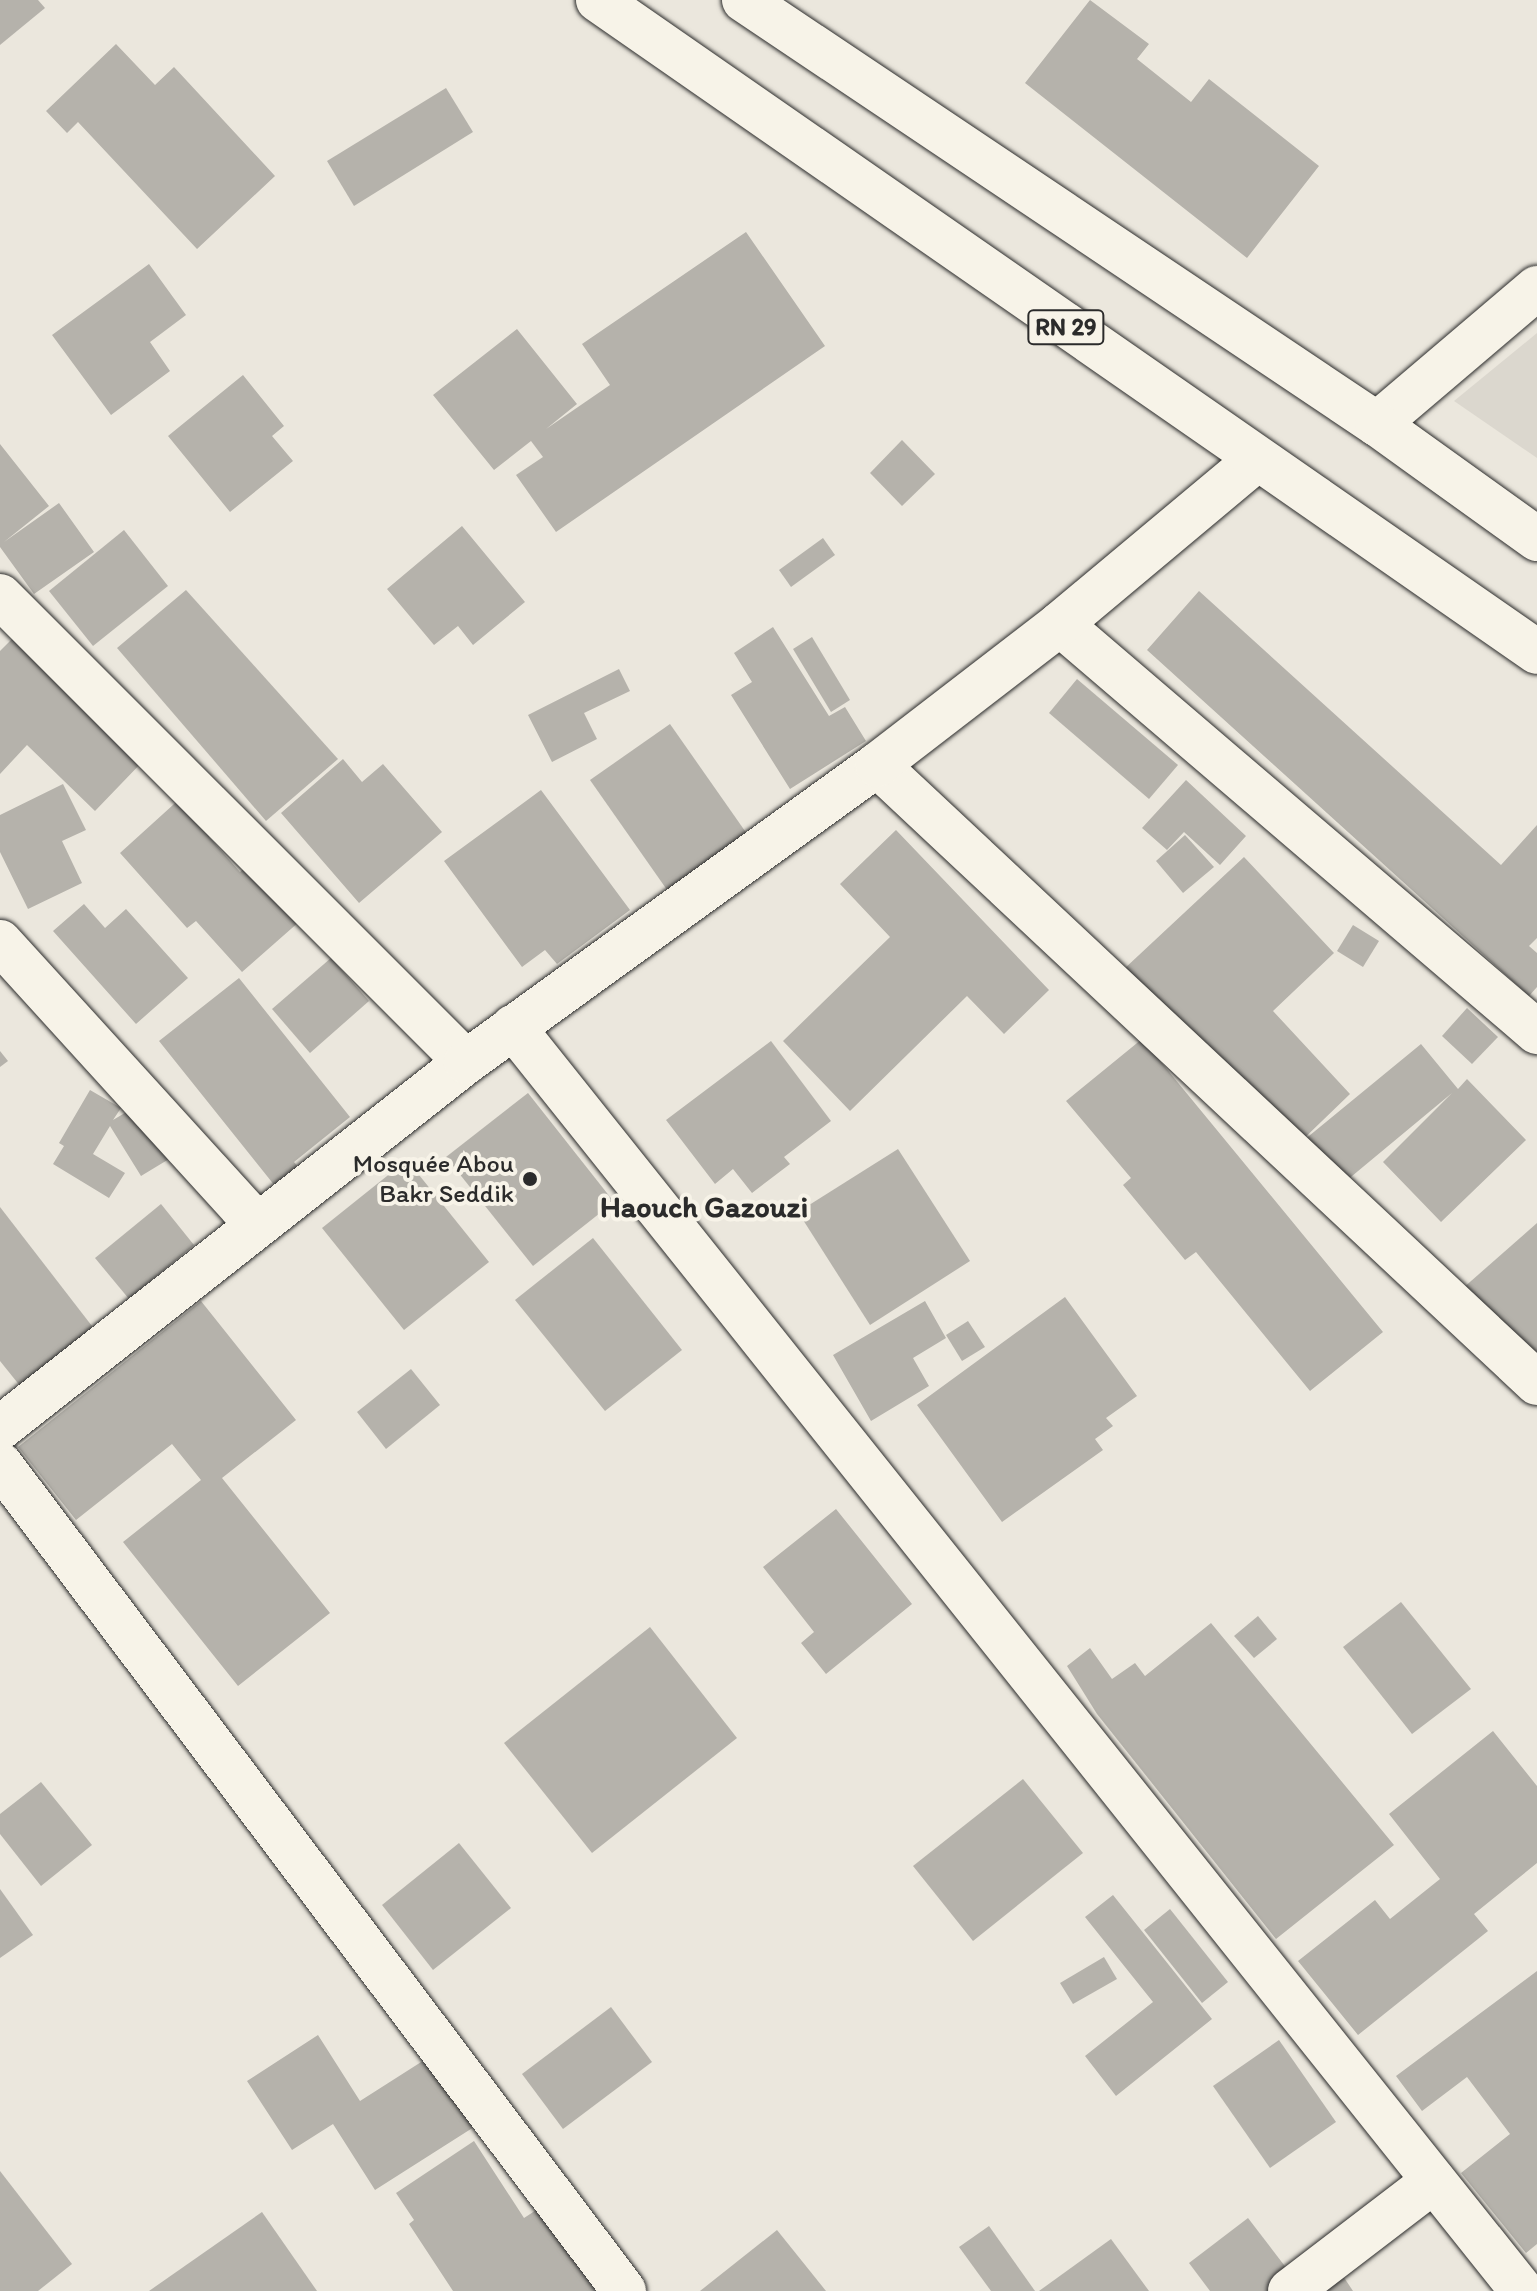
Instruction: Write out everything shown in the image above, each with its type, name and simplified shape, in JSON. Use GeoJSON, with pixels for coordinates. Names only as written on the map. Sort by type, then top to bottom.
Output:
{"type":"FeatureCollection","features":[{"type":"Feature","properties":{"kind":"main road","name":"RN 29"},"geometry":{"type":"LineString","coordinates":[[598,0],[1256,460],[1537,652]]}},
{"type":"Feature","properties":{"kind":"main road"},"geometry":{"type":"LineString","coordinates":[[744,0],[1377,424],[1537,539]]}},
{"type":"Feature","properties":{"kind":"main road"},"geometry":{"type":"LineString","coordinates":[[1377,424],[1537,288]]}},
{"type":"Feature","properties":{"kind":"main road"},"geometry":{"type":"LineString","coordinates":[[0,1428],[466,1062],[877,765],[1060,624],[1256,460]]}},
{"type":"Feature","properties":{"kind":"main road"},"geometry":{"type":"LineString","coordinates":[[0,596],[466,1062]]}},
{"type":"Feature","properties":{"kind":"main road"},"geometry":{"type":"LineString","coordinates":[[1060,624],[1537,1032]]}},
{"type":"Feature","properties":{"kind":"main road"},"geometry":{"type":"LineString","coordinates":[[877,765],[1537,1383]]}},
{"type":"Feature","properties":{"kind":"main road"},"geometry":{"type":"LineString","coordinates":[[0,942],[257,1224]]}},
{"type":"Feature","properties":{"kind":"main road"},"geometry":{"type":"LineString","coordinates":[[513,1027],[1522,2291]]}},
{"type":"Feature","properties":{"kind":"main road"},"geometry":{"type":"LineString","coordinates":[[0,1464],[624,2291]]}},
{"type":"Feature","properties":{"kind":"main road"},"geometry":{"type":"LineString","coordinates":[[1290,2291],[1434,2181]]}},
{"type":"Feature","properties":{"kind":"shaded area"},"geometry":{"type":"Polygon","coordinates":[[[1537,333],[1537,458],[1454,401],[1537,333]]]}},
{"type":"Feature","properties":{"kind":"building"},"geometry":{"type":"Polygon","coordinates":[[[0,0],[38,0],[45,8],[0,45],[0,0]]]}},
{"type":"Feature","properties":{"kind":"building"},"geometry":{"type":"Polygon","coordinates":[[[1090,0],[1149,44],[1137,59],[1191,102],[1209,79],[1319,166],[1247,258],[1025,83],[1090,0]]]}},
{"type":"Feature","properties":{"kind":"building"},"geometry":{"type":"Polygon","coordinates":[[[116,44],[155,85],[174,67],[275,176],[197,249],[78,122],[67,133],[46,111],[116,44]]]}},
{"type":"Feature","properties":{"kind":"building"},"geometry":{"type":"Polygon","coordinates":[[[446,88],[473,132],[354,206],[327,161],[446,88]]]}},
{"type":"Feature","properties":{"kind":"building"},"geometry":{"type":"Polygon","coordinates":[[[746,232],[825,346],[556,532],[516,475],[543,457],[531,441],[494,470],[433,395],[517,329],[577,404],[546,429],[610,385],[582,344],[746,232]]]}},
{"type":"Feature","properties":{"kind":"building"},"geometry":{"type":"Polygon","coordinates":[[[149,264],[186,315],[150,342],[170,371],[111,415],[52,335],[149,264]]]}},
{"type":"Feature","properties":{"kind":"building"},"geometry":{"type":"Polygon","coordinates":[[[243,375],[284,426],[272,436],[293,461],[230,512],[168,436],[243,375]]]}},
{"type":"Feature","properties":{"kind":"building"},"geometry":{"type":"Polygon","coordinates":[[[902,440],[935,474],[902,506],[870,473],[902,440]]]}},
{"type":"Feature","properties":{"kind":"building"},"geometry":{"type":"Polygon","coordinates":[[[0,444],[49,506],[4,542],[59,503],[94,552],[34,594],[0,547],[0,444]]]}},
{"type":"Feature","properties":{"kind":"building"},"geometry":{"type":"Polygon","coordinates":[[[462,526],[525,602],[473,645],[458,626],[434,645],[387,589],[462,526]]]}},
{"type":"Feature","properties":{"kind":"building"},"geometry":{"type":"Polygon","coordinates":[[[124,530],[168,586],[93,646],[49,591],[124,530]]]}},
{"type":"Feature","properties":{"kind":"building"},"geometry":{"type":"Polygon","coordinates":[[[823,538],[835,555],[791,587],[779,570],[823,538]]]}},
{"type":"Feature","properties":{"kind":"building"},"geometry":{"type":"Polygon","coordinates":[[[186,590],[338,759],[266,821],[117,648],[186,590]]]}},
{"type":"Feature","properties":{"kind":"building"},"geometry":{"type":"Polygon","coordinates":[[[1199,591],[1501,865],[1537,825],[1537,938],[1529,946],[1537,953],[1537,987],[1529,996],[1147,650],[1199,591]]]}},
{"type":"Feature","properties":{"kind":"building"},"geometry":{"type":"Polygon","coordinates":[[[773,627],[829,716],[845,707],[866,741],[790,789],[731,695],[752,682],[734,653],[773,627]]]}},
{"type":"Feature","properties":{"kind":"building"},"geometry":{"type":"Polygon","coordinates":[[[20,631],[146,758],[95,811],[27,745],[0,774],[0,651],[20,631]]]}},
{"type":"Feature","properties":{"kind":"building"},"geometry":{"type":"Polygon","coordinates":[[[812,637],[850,700],[831,712],[793,649],[812,637]]]}},
{"type":"Feature","properties":{"kind":"building"},"geometry":{"type":"Polygon","coordinates":[[[619,669],[630,691],[584,713],[597,739],[552,762],[528,715],[619,669]]]}},
{"type":"Feature","properties":{"kind":"building"},"geometry":{"type":"Polygon","coordinates":[[[1077,679],[1178,765],[1149,799],[1049,713],[1077,679]]]}},
{"type":"Feature","properties":{"kind":"building"},"geometry":{"type":"Polygon","coordinates":[[[670,724],[752,841],[672,897],[590,780],[670,724]]]}},
{"type":"Feature","properties":{"kind":"building"},"geometry":{"type":"Polygon","coordinates":[[[343,759],[362,782],[383,764],[442,832],[359,903],[281,813],[343,759]]]}},
{"type":"Feature","properties":{"kind":"building"},"geometry":{"type":"Polygon","coordinates":[[[1186,780],[1246,836],[1220,865],[1184,832],[1167,850],[1142,828],[1186,780]]]}},
{"type":"Feature","properties":{"kind":"building"},"geometry":{"type":"Polygon","coordinates":[[[63,784],[86,830],[62,841],[82,883],[28,909],[0,852],[0,815],[63,784]]]}},
{"type":"Feature","properties":{"kind":"building"},"geometry":{"type":"Polygon","coordinates":[[[195,785],[227,820],[209,837],[240,872],[262,852],[300,921],[242,972],[196,921],[187,928],[120,853],[195,785]]]}},
{"type":"Feature","properties":{"kind":"building"},"geometry":{"type":"Polygon","coordinates":[[[541,790],[630,910],[557,964],[545,950],[522,967],[444,861],[541,790]]]}},
{"type":"Feature","properties":{"kind":"building"},"geometry":{"type":"Polygon","coordinates":[[[896,830],[1049,990],[1004,1034],[967,996],[850,1111],[783,1041],[890,937],[840,884],[896,830]]]}},
{"type":"Feature","properties":{"kind":"building"},"geometry":{"type":"Polygon","coordinates":[[[1185,835],[1214,867],[1183,893],[1156,861],[1185,835]]]}},
{"type":"Feature","properties":{"kind":"building"},"geometry":{"type":"Polygon","coordinates":[[[1244,857],[1334,953],[1273,1011],[1350,1094],[1293,1149],[1124,969],[1244,857]]]}},
{"type":"Feature","properties":{"kind":"building"},"geometry":{"type":"Polygon","coordinates":[[[84,904],[105,928],[126,909],[188,978],[136,1024],[53,931],[84,904]]]}},
{"type":"Feature","properties":{"kind":"building"},"geometry":{"type":"Polygon","coordinates":[[[1353,925],[1379,941],[1363,967],[1337,951],[1353,925]]]}},
{"type":"Feature","properties":{"kind":"building"},"geometry":{"type":"Polygon","coordinates":[[[331,958],[369,1001],[310,1053],[272,1009],[331,958]]]}},
{"type":"Feature","properties":{"kind":"building"},"geometry":{"type":"Polygon","coordinates":[[[239,978],[350,1117],[294,1162],[302,1172],[279,1191],[159,1041],[239,978]]]}},
{"type":"Feature","properties":{"kind":"building"},"geometry":{"type":"Polygon","coordinates":[[[1467,1008],[1498,1037],[1472,1064],[1442,1036],[1467,1008]]]}},
{"type":"Feature","properties":{"kind":"building"},"geometry":{"type":"Polygon","coordinates":[[[1142,1039],[1383,1332],[1310,1391],[1196,1252],[1185,1260],[1123,1185],[1131,1178],[1066,1101],[1142,1039]]]}},
{"type":"Feature","properties":{"kind":"building"},"geometry":{"type":"Polygon","coordinates":[[[771,1041],[831,1121],[784,1157],[790,1164],[752,1193],[733,1169],[715,1184],[666,1120],[771,1041]]]}},
{"type":"Feature","properties":{"kind":"building"},"geometry":{"type":"Polygon","coordinates":[[[1421,1044],[1458,1089],[1467,1079],[1526,1140],[1441,1222],[1383,1162],[1452,1093],[1334,1191],[1298,1145],[1421,1044]]]}},
{"type":"Feature","properties":{"kind":"building"},"geometry":{"type":"Polygon","coordinates":[[[0,1051],[8,1061],[0,1067],[0,1051]]]}},
{"type":"Feature","properties":{"kind":"building"},"geometry":{"type":"Polygon","coordinates":[[[90,1090],[121,1108],[113,1120],[140,1104],[174,1156],[141,1176],[110,1126],[93,1154],[125,1173],[109,1198],[53,1164],[64,1146],[59,1143],[90,1090]]]}},
{"type":"Feature","properties":{"kind":"building","name":"Mosquée Abou Bakr Seddik"},"geometry":{"type":"Polygon","coordinates":[[[528,1093],[614,1202],[533,1266],[446,1157],[528,1093]]]}},
{"type":"Feature","properties":{"kind":"building"},"geometry":{"type":"Polygon","coordinates":[[[898,1149],[970,1261],[870,1325],[798,1212],[898,1149]]]}},
{"type":"Feature","properties":{"kind":"building"},"geometry":{"type":"Polygon","coordinates":[[[407,1160],[489,1262],[404,1330],[322,1228],[407,1160]]]}},
{"type":"Feature","properties":{"kind":"building"},"geometry":{"type":"Polygon","coordinates":[[[161,1204],[194,1245],[129,1299],[95,1258],[161,1204]]]}},
{"type":"Feature","properties":{"kind":"building"},"geometry":{"type":"Polygon","coordinates":[[[0,1207],[102,1339],[29,1397],[0,1361],[0,1207]]]}},
{"type":"Feature","properties":{"kind":"building"},"geometry":{"type":"Polygon","coordinates":[[[1537,1223],[1537,1375],[1462,1289],[1537,1223]]]}},
{"type":"Feature","properties":{"kind":"building"},"geometry":{"type":"Polygon","coordinates":[[[593,1238],[682,1350],[605,1411],[515,1300],[593,1238]]]}},
{"type":"Feature","properties":{"kind":"building"},"geometry":{"type":"Polygon","coordinates":[[[1065,1297],[1137,1396],[1106,1418],[1113,1426],[1095,1439],[1103,1450],[1002,1522],[917,1405],[1065,1297]]]}},
{"type":"Feature","properties":{"kind":"building"},"geometry":{"type":"Polygon","coordinates":[[[201,1301],[296,1420],[222,1478],[330,1613],[238,1686],[123,1542],[201,1480],[172,1444],[76,1520],[18,1447],[201,1301]]]}},
{"type":"Feature","properties":{"kind":"building"},"geometry":{"type":"Polygon","coordinates":[[[925,1301],[946,1338],[913,1358],[929,1386],[871,1421],[833,1355],[925,1301]]]}},
{"type":"Feature","properties":{"kind":"building"},"geometry":{"type":"Polygon","coordinates":[[[968,1321],[985,1347],[962,1361],[946,1335],[968,1321]]]}},
{"type":"Feature","properties":{"kind":"building"},"geometry":{"type":"Polygon","coordinates":[[[411,1369],[440,1405],[386,1449],[357,1412],[411,1369]]]}},
{"type":"Feature","properties":{"kind":"building"},"geometry":{"type":"Polygon","coordinates":[[[836,1509],[912,1604],[826,1674],[801,1643],[814,1632],[763,1567],[836,1509]]]}},
{"type":"Feature","properties":{"kind":"building"},"geometry":{"type":"Polygon","coordinates":[[[1401,1602],[1471,1689],[1412,1734],[1343,1647],[1401,1602]]]}},
{"type":"Feature","properties":{"kind":"building"},"geometry":{"type":"Polygon","coordinates":[[[1258,1616],[1277,1639],[1254,1658],[1234,1636],[1258,1616]]]}},
{"type":"Feature","properties":{"kind":"building"},"geometry":{"type":"Polygon","coordinates":[[[1211,1623],[1394,1845],[1276,1939],[1097,1714],[1067,1666],[1090,1648],[1112,1679],[1135,1663],[1145,1676],[1211,1623]]]}},
{"type":"Feature","properties":{"kind":"building"},"geometry":{"type":"Polygon","coordinates":[[[650,1627],[737,1738],[592,1853],[504,1743],[650,1627]]]}},
{"type":"Feature","properties":{"kind":"building"},"geometry":{"type":"Polygon","coordinates":[[[1493,1731],[1537,1786],[1537,1863],[1474,1914],[1488,1931],[1358,2035],[1298,1961],[1375,1900],[1390,1919],[1440,1879],[1389,1814],[1493,1731]]]}},
{"type":"Feature","properties":{"kind":"building"},"geometry":{"type":"Polygon","coordinates":[[[1023,1779],[1083,1853],[973,1941],[913,1866],[1023,1779]]]}},
{"type":"Feature","properties":{"kind":"building"},"geometry":{"type":"Polygon","coordinates":[[[41,1782],[92,1845],[41,1886],[0,1834],[0,1814],[41,1782]]]}},
{"type":"Feature","properties":{"kind":"building"},"geometry":{"type":"Polygon","coordinates":[[[459,1843],[511,1908],[433,1970],[382,1905],[459,1843]]]}},
{"type":"Feature","properties":{"kind":"building"},"geometry":{"type":"Polygon","coordinates":[[[0,1889],[33,1935],[0,1958],[0,1889]]]}},
{"type":"Feature","properties":{"kind":"building"},"geometry":{"type":"Polygon","coordinates":[[[1113,1895],[1212,2019],[1116,2096],[1085,2056],[1153,2002],[1085,1917],[1113,1895]]]}},
{"type":"Feature","properties":{"kind":"building"},"geometry":{"type":"Polygon","coordinates":[[[1170,1909],[1228,1982],[1202,2003],[1144,1930],[1170,1909]]]}},
{"type":"Feature","properties":{"kind":"building"},"geometry":{"type":"Polygon","coordinates":[[[1104,1957],[1117,1979],[1073,2004],[1060,1983],[1104,1957]]]}},
{"type":"Feature","properties":{"kind":"building"},"geometry":{"type":"Polygon","coordinates":[[[1537,1971],[1537,2244],[1526,2253],[1461,2173],[1510,2134],[1467,2077],[1422,2111],[1396,2076],[1537,1971]]]}},
{"type":"Feature","properties":{"kind":"building"},"geometry":{"type":"Polygon","coordinates":[[[611,2007],[652,2062],[563,2129],[522,2074],[611,2007]]]}},
{"type":"Feature","properties":{"kind":"building"},"geometry":{"type":"Polygon","coordinates":[[[318,2035],[360,2101],[440,2050],[485,2120],[375,2190],[333,2124],[292,2150],[247,2081],[318,2035]]]}},
{"type":"Feature","properties":{"kind":"building"},"geometry":{"type":"Polygon","coordinates":[[[1279,2040],[1336,2122],[1270,2168],[1213,2086],[1279,2040]]]}},
{"type":"Feature","properties":{"kind":"building"},"geometry":{"type":"Polygon","coordinates":[[[474,2141],[524,2218],[547,2203],[605,2291],[453,2291],[409,2224],[414,2220],[396,2193],[474,2141]]]}},
{"type":"Feature","properties":{"kind":"building"},"geometry":{"type":"Polygon","coordinates":[[[0,2171],[72,2264],[38,2291],[0,2291],[0,2171]]]}},
{"type":"Feature","properties":{"kind":"building"},"geometry":{"type":"Polygon","coordinates":[[[262,2212],[317,2291],[149,2291],[262,2212]]]}},
{"type":"Feature","properties":{"kind":"building"},"geometry":{"type":"Polygon","coordinates":[[[1248,2218],[1304,2291],[1210,2291],[1189,2263],[1248,2218]]]}},
{"type":"Feature","properties":{"kind":"building"},"geometry":{"type":"Polygon","coordinates":[[[989,2226],[1035,2291],[991,2291],[959,2247],[989,2226]]]}},
{"type":"Feature","properties":{"kind":"building"},"geometry":{"type":"Polygon","coordinates":[[[777,2230],[826,2291],[700,2291],[777,2230]]]}},
{"type":"Feature","properties":{"kind":"building"},"geometry":{"type":"Polygon","coordinates":[[[1111,2239],[1149,2291],[1039,2291],[1111,2239]]]}},
{"type":"Feature","properties":{"kind":"building"},"geometry":{"type":"Polygon","coordinates":[[[1343,2276],[1353,2291],[1322,2291],[1343,2276]]]}},
{"type":"Feature","properties":{"kind":"place","name":"Mosquée Abou Bakr Seddik"},"geometry":{"type":"Point","coordinates":[530,1179]}},
{"type":"Feature","properties":{"kind":"district","name":"Haouch Gazouzi"},"geometry":{"type":"Point","coordinates":[704,1207]}}]}
